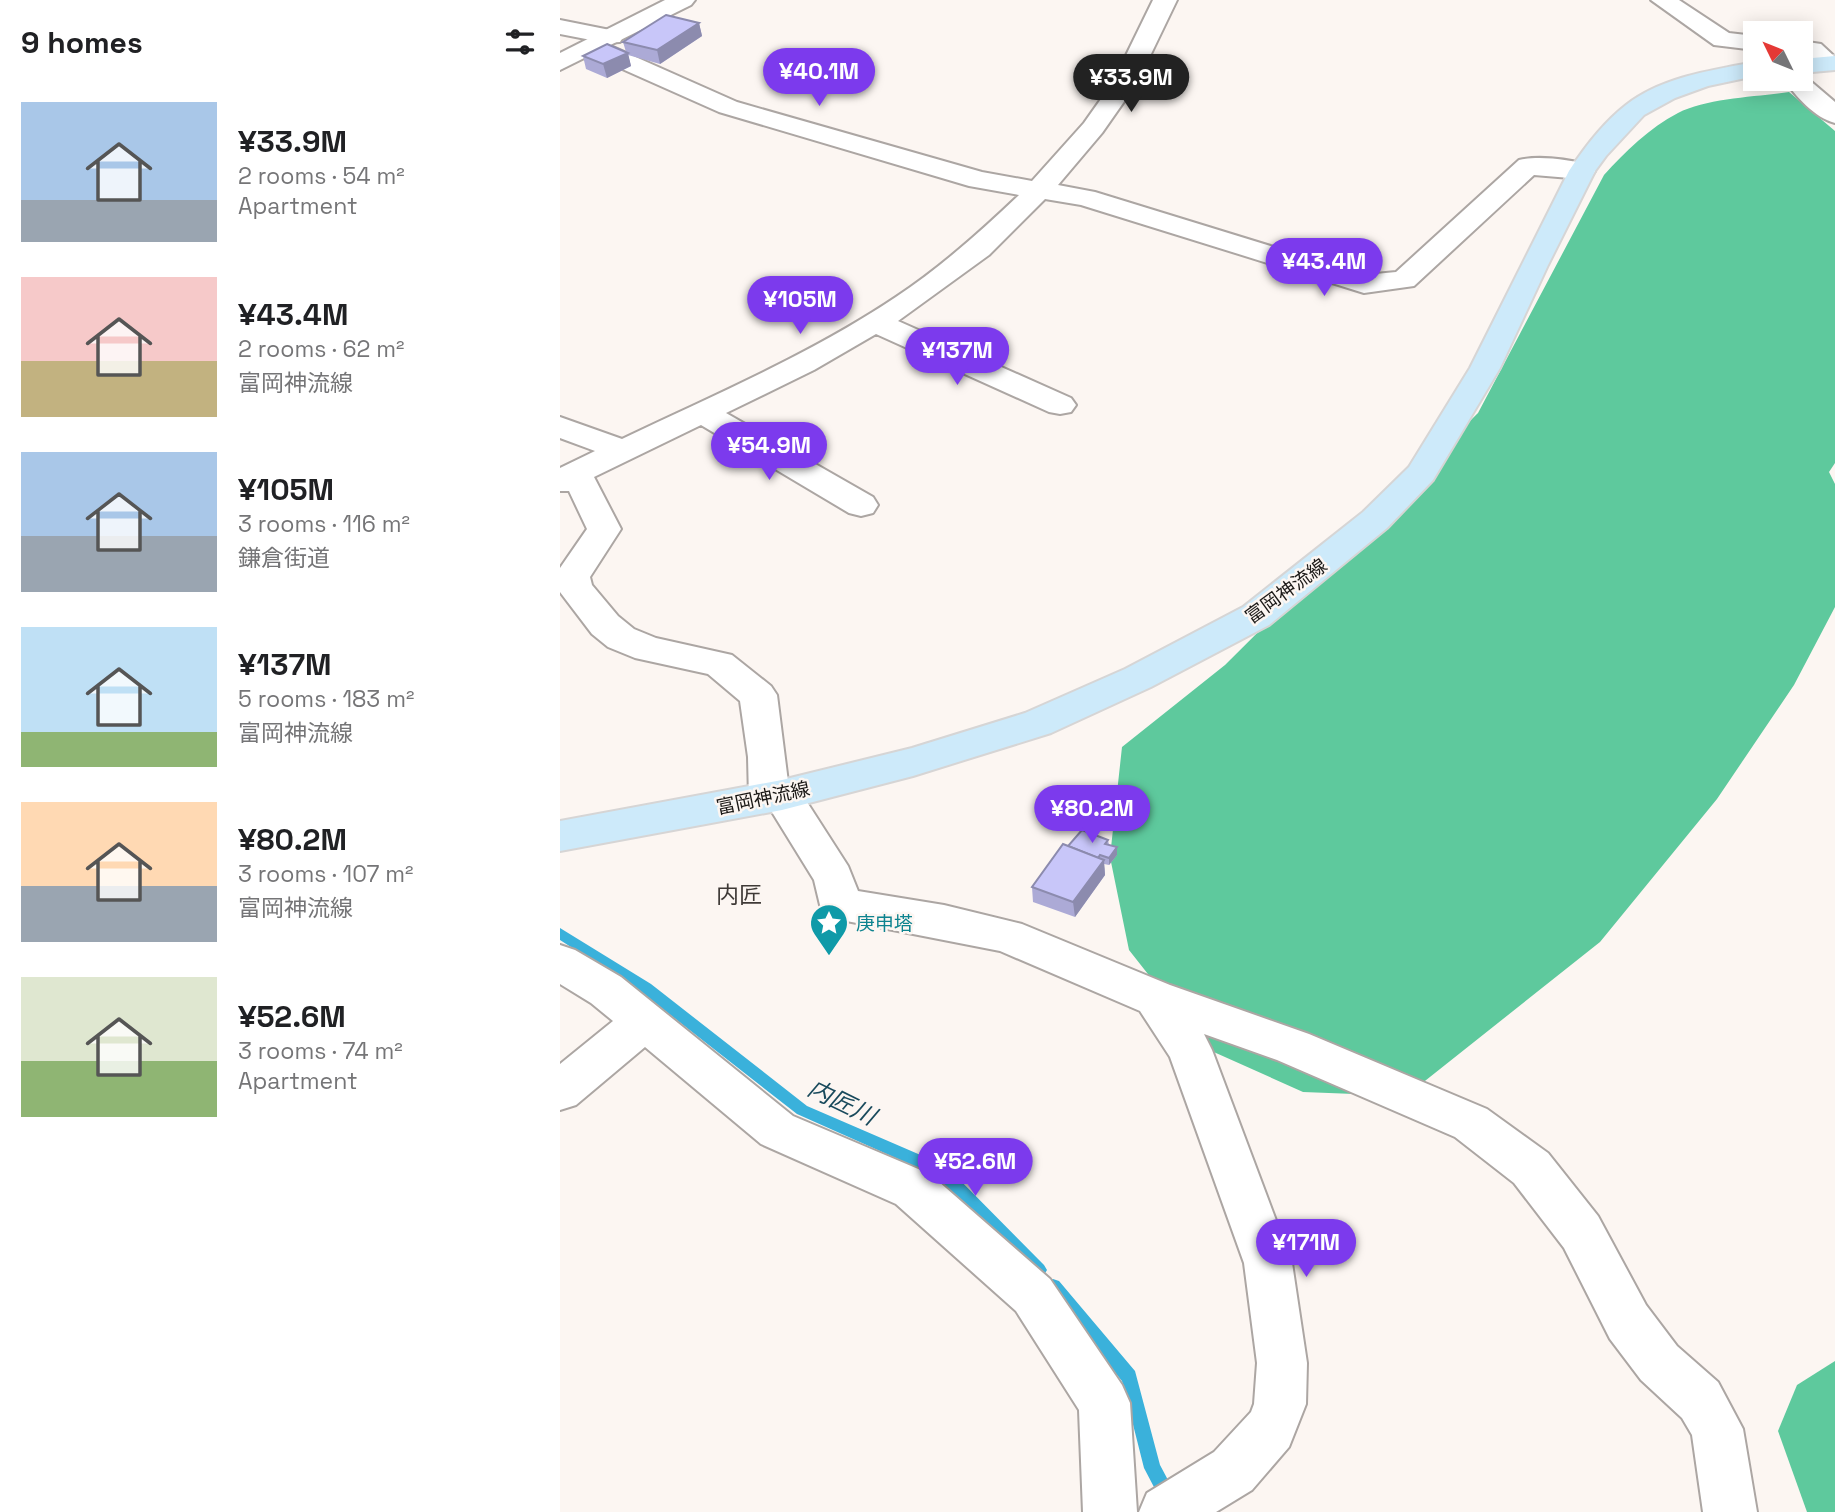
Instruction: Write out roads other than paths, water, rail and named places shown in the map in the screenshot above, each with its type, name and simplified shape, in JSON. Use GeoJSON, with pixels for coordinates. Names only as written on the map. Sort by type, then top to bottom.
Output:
{"type":"FeatureCollection","features":[{"type":"Feature","properties":{"kind":"main road"},"geometry":{"type":"LineString","coordinates":[[1813,65],[1831,63]]}},
{"type":"Feature","properties":{"kind":"main road","name":"富岡神流線"},"geometry":{"type":"LineString","coordinates":[[560,836],[775,797],[913,762],[1038,723],[1138,678],[1256,616],[1376,520],[1421,473],[1485,368],[1582,171],[1597,150],[1635,110],[1666,93],[1701,80],[1743,71]]}},
{"type":"Feature","properties":{"kind":"street"},"geometry":{"type":"LineString","coordinates":[[560,63],[683,0]]}},
{"type":"Feature","properties":{"kind":"street"},"geometry":{"type":"LineString","coordinates":[[566,479],[803,364],[906,304],[979,249],[1040,189],[1093,128],[1125,83],[1165,0]]}},
{"type":"Feature","properties":{"kind":"street"},"geometry":{"type":"LineString","coordinates":[[1663,0],[1723,40],[1743,42]]}},
{"type":"Feature","properties":{"kind":"street"},"geometry":{"type":"LineString","coordinates":[[560,27],[602,42],[728,107],[979,180],[1085,198],[1364,284],[1404,280],[1528,166],[1582,171]]}},
{"type":"Feature","properties":{"kind":"street"},"geometry":{"type":"LineString","coordinates":[[1813,50],[1831,63]]}},
{"type":"Feature","properties":{"kind":"street"},"geometry":{"type":"LineString","coordinates":[[1806,91],[1835,115]]}},
{"type":"Feature","properties":{"kind":"street"},"geometry":{"type":"LineString","coordinates":[[875,322],[1060,405]]}},
{"type":"Feature","properties":{"kind":"street"},"geometry":{"type":"LineString","coordinates":[[703,413],[861,505]]}},
{"type":"Feature","properties":{"kind":"street"},"geometry":{"type":"LineString","coordinates":[[560,427],[625,451]]}},
{"type":"Feature","properties":{"kind":"street"},"geometry":{"type":"LineString","coordinates":[[566,479],[583,485],[604,529],[598,542],[579,564],[573,577],[575,588],[605,625],[621,638],[648,649],[719,664],[758,695],[775,797],[834,877],[841,905],[944,922],[1007,936],[1155,998],[1293,1047],[1471,1123],[1531,1168],[1581,1233],[1628,1321],[1659,1363],[1700,1400],[1717,1429],[1730,1512]]}},
{"type":"Feature","properties":{"kind":"street"},"geometry":{"type":"LineString","coordinates":[[560,962],[606,990],[777,1130],[913,1189],[1033,1295],[1104,1403],[1110,1512]]}},
{"type":"Feature","properties":{"kind":"street"},"geometry":{"type":"LineString","coordinates":[[1155,998],[1190,1050],[1268,1264],[1282,1363],[1280,1404],[1271,1429],[1233,1471],[1166,1512]]}},
{"type":"Feature","properties":{"kind":"street"},"geometry":{"type":"LineString","coordinates":[[560,1091],[643,1023]]}},
{"type":"Feature","properties":{"kind":"waterway","name":"内匠川"},"geometry":{"type":"LineString","coordinates":[[560,933],[646,988],[802,1110],[941,1171],[1039,1270]]}},
{"type":"Feature","properties":{"kind":"waterway","name":"内匠川"},"geometry":{"type":"LineString","coordinates":[[1053,1286],[1129,1377],[1152,1468],[1176,1512]]}},
{"type":"Feature","properties":{"kind":"place","name":"庚申塔"},"geometry":{"type":"Point","coordinates":[829,957]}},
{"type":"Feature","properties":{"kind":"district","name":"内匠"},"geometry":{"type":"Point","coordinates":[739,895]}}]}
